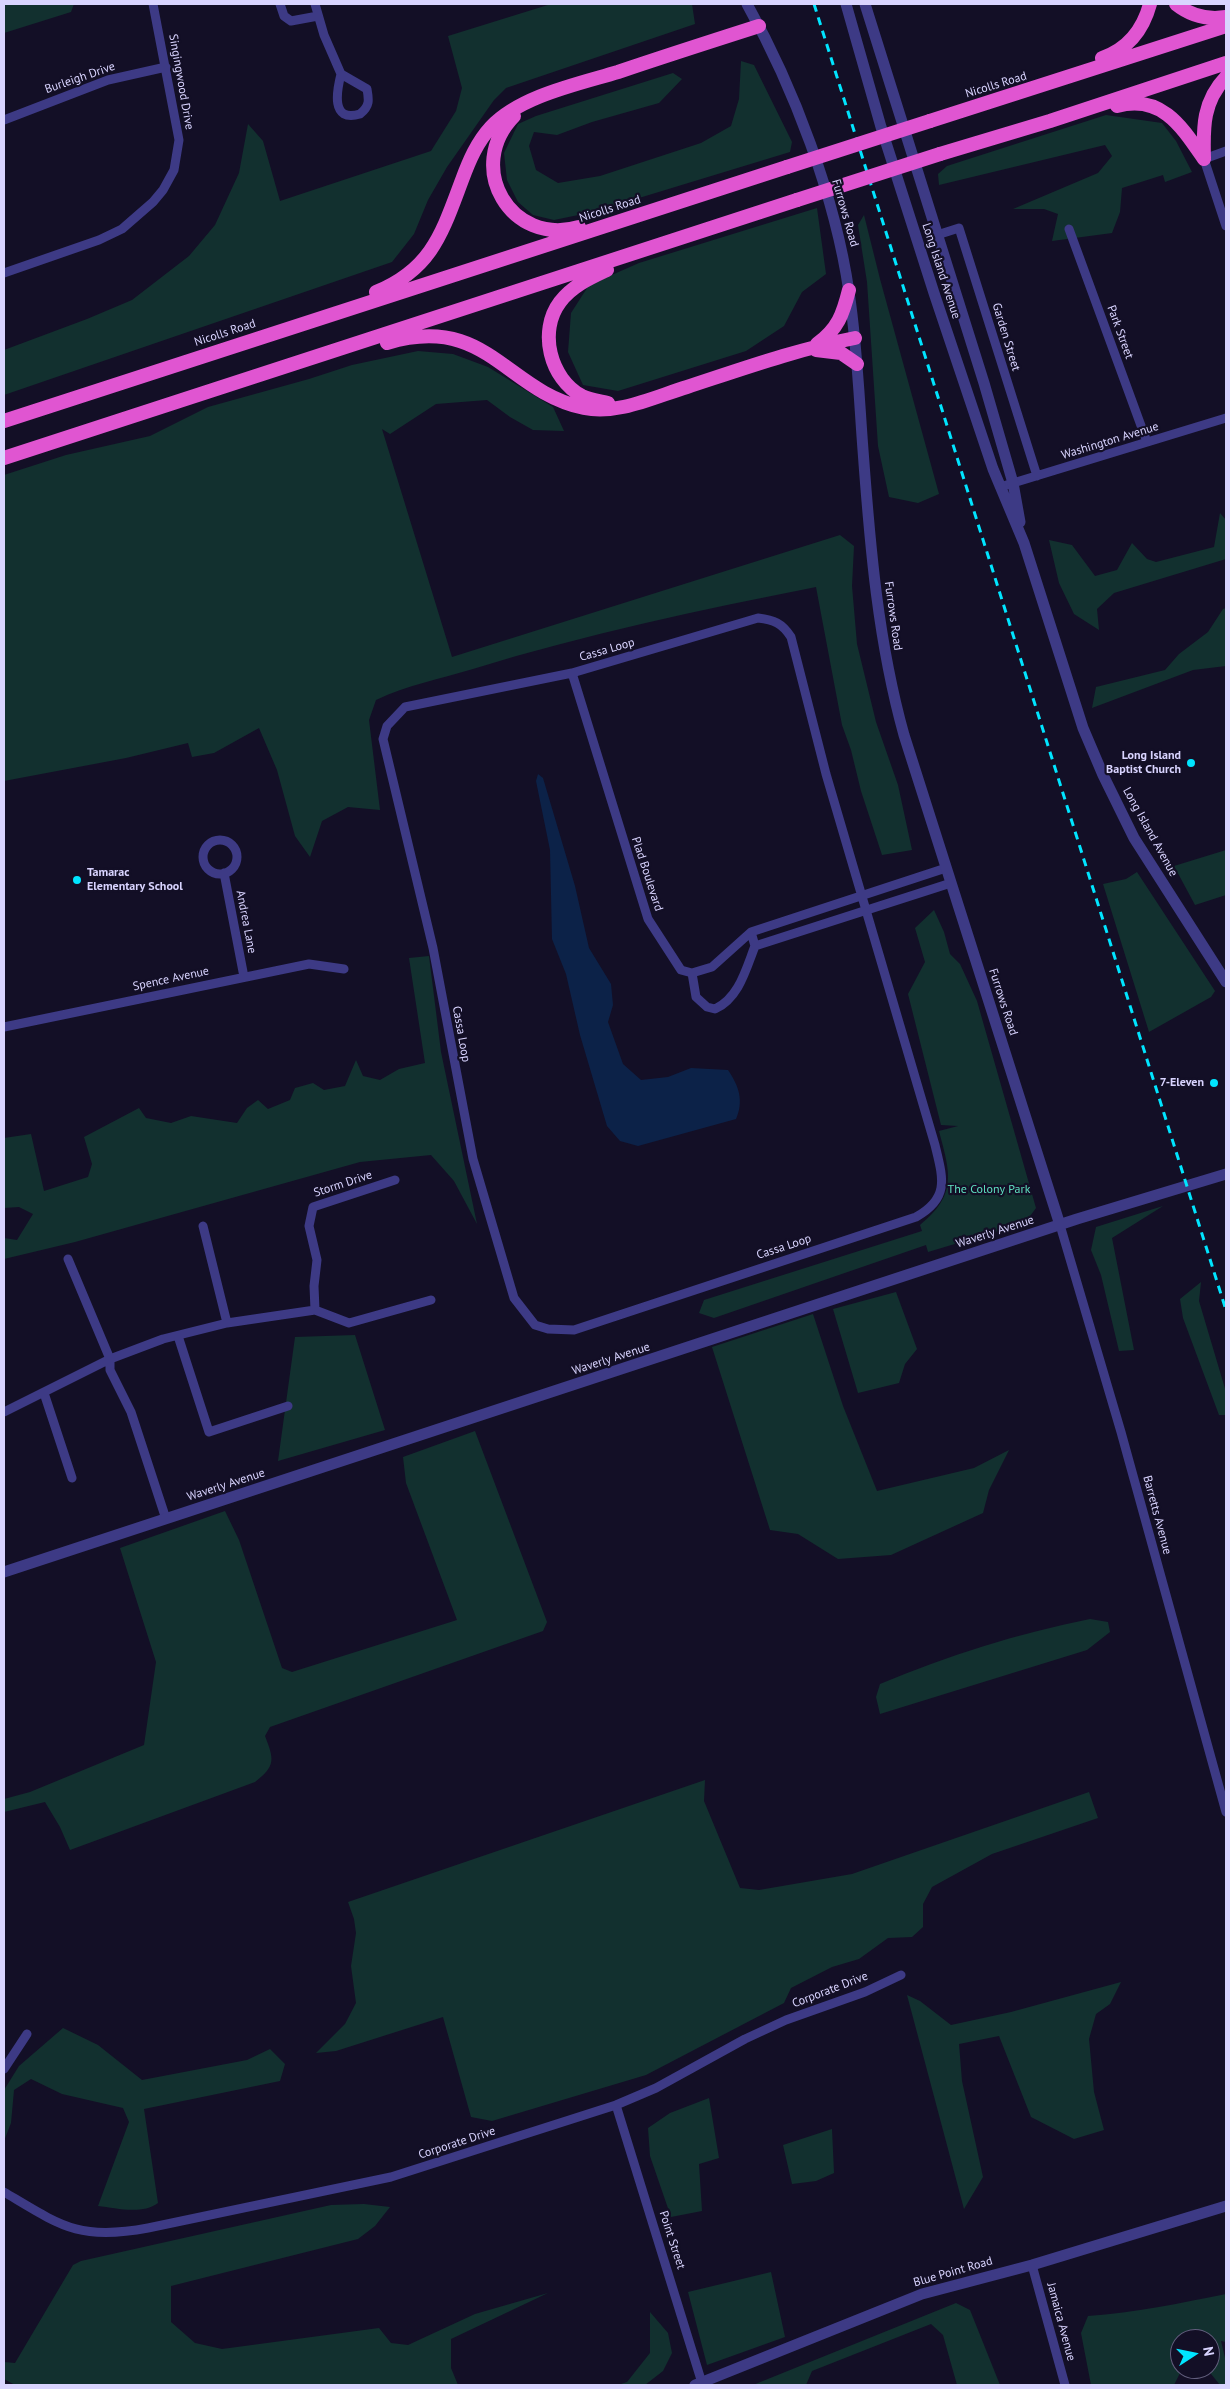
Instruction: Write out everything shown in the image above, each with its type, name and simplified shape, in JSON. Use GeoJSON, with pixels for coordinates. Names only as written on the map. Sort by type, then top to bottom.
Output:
{"type":"FeatureCollection","features":[{"type":"Feature","properties":{"kind":"highway"},"geometry":{"type":"LineString","coordinates":[[1034,88],[1086,63],[1114,53],[1128,44],[1144,22],[1150,4]]}},
{"type":"Feature","properties":{"kind":"highway"},"geometry":{"type":"LineString","coordinates":[[1176,4],[1196,16],[1226,17]]}},
{"type":"Feature","properties":{"kind":"highway"},"geometry":{"type":"LineString","coordinates":[[282,330],[349,301],[384,289],[415,270],[441,236],[476,147],[501,118],[511,110],[528,102],[759,26]]}},
{"type":"Feature","properties":{"kind":"highway","name":"Nicolls Road"},"geometry":{"type":"LineString","coordinates":[[4,420],[1226,26]]}},
{"type":"Feature","properties":{"kind":"highway"},"geometry":{"type":"LineString","coordinates":[[4,458],[796,200],[1050,121],[1226,63]]}},
{"type":"Feature","properties":{"kind":"highway"},"geometry":{"type":"LineString","coordinates":[[1204,159],[1203,129],[1206,111],[1212,94],[1226,77]]}},
{"type":"Feature","properties":{"kind":"highway"},"geometry":{"type":"LineString","coordinates":[[528,102],[504,126],[492,156],[496,184],[503,200],[513,213],[535,226],[558,230],[646,213]]}},
{"type":"Feature","properties":{"kind":"highway"},"geometry":{"type":"LineString","coordinates":[[1050,121],[1088,115],[1126,104],[1143,105],[1160,110],[1176,120],[1204,159]]}},
{"type":"Feature","properties":{"kind":"highway"},"geometry":{"type":"LineString","coordinates":[[634,403],[610,403],[590,399],[581,395],[566,383],[551,357],[549,342],[550,325],[559,303],[575,287],[655,247]]}},
{"type":"Feature","properties":{"kind":"highway"},"geometry":{"type":"LineString","coordinates":[[811,349],[830,334],[839,322],[849,290]]}},
{"type":"Feature","properties":{"kind":"highway"},"geometry":{"type":"LineString","coordinates":[[308,359],[360,351],[410,337],[436,337],[464,342],[479,348],[542,391],[574,406],[610,410],[811,349],[855,338]]}},
{"type":"Feature","properties":{"kind":"highway"},"geometry":{"type":"LineString","coordinates":[[811,349],[840,353],[857,364]]}},
{"type":"Feature","properties":{"kind":"street","name":"Singingwood Drive"},"geometry":{"type":"LineString","coordinates":[[4,273],[99,240],[122,230],[153,202],[163,190],[174,170],[178,140],[166,66],[153,4]]}},
{"type":"Feature","properties":{"kind":"street"},"geometry":{"type":"LineString","coordinates":[[280,4],[284,16],[291,21],[318,16]]}},
{"type":"Feature","properties":{"kind":"street"},"geometry":{"type":"LineString","coordinates":[[315,4],[324,35],[342,74],[367,89],[370,100],[368,106],[360,114],[354,116],[348,114],[340,109],[336,102],[342,74]]}},
{"type":"Feature","properties":{"kind":"street","name":"Furrows Road"},"geometry":{"type":"LineString","coordinates":[[747,4],[787,83],[811,148],[838,236],[849,290],[855,338],[874,584],[883,646],[900,722],[1060,1225]]}},
{"type":"Feature","properties":{"kind":"street","name":"Long Island Avenue"},"geometry":{"type":"LineString","coordinates":[[846,4],[880,127],[1000,487],[1024,543],[1078,712],[1103,775],[1146,858],[1226,982]]}},
{"type":"Feature","properties":{"kind":"street","name":"Long Island Avenue"},"geometry":{"type":"LineString","coordinates":[[865,4],[1013,483],[1024,543]]}},
{"type":"Feature","properties":{"kind":"street","name":"Burleigh Drive"},"geometry":{"type":"LineString","coordinates":[[4,120],[108,80],[166,66]]}},
{"type":"Feature","properties":{"kind":"street"},"geometry":{"type":"LineString","coordinates":[[1226,152],[1204,159],[1226,226]]}},
{"type":"Feature","properties":{"kind":"street","name":"Garden Street"},"geometry":{"type":"LineString","coordinates":[[937,235],[959,228],[1037,476]]}},
{"type":"Feature","properties":{"kind":"street","name":"Park Street"},"geometry":{"type":"LineString","coordinates":[[1069,230],[1147,442]]}},
{"type":"Feature","properties":{"kind":"street","name":"Washington Avenue"},"geometry":{"type":"LineString","coordinates":[[1000,487],[1226,418]]}},
{"type":"Feature","properties":{"kind":"street","name":"Cassa Loop"},"geometry":{"type":"LineString","coordinates":[[758,618],[773,620],[784,626],[791,637],[826,774],[862,895],[944,1179],[938,1199],[928,1210],[916,1217],[574,1330],[548,1330],[535,1325],[514,1298],[473,1159],[433,948],[383,740],[387,726],[405,708],[572,673],[758,618]]}},
{"type":"Feature","properties":{"kind":"street","name":"Plad Boulevard"},"geometry":{"type":"LineString","coordinates":[[572,673],[648,919],[681,970],[692,973]]}},
{"type":"Feature","properties":{"kind":"street"},"geometry":{"type":"LineString","coordinates":[[751,932],[755,946],[739,986],[723,1006],[715,1009],[707,1007],[696,997],[692,973],[712,966],[751,932],[946,868]]}},
{"type":"Feature","properties":{"kind":"street","name":"Andrea Lane"},"geometry":{"type":"LineString","coordinates":[[224,873],[244,977]]}},
{"type":"Feature","properties":{"kind":"street"},"geometry":{"type":"LineString","coordinates":[[755,946],[951,883]]}},
{"type":"Feature","properties":{"kind":"street","name":"Spence Avenue"},"geometry":{"type":"LineString","coordinates":[[4,1027],[309,964],[344,969]]}},
{"type":"Feature","properties":{"kind":"street","name":"Waverly Avenue"},"geometry":{"type":"LineString","coordinates":[[4,1572],[1060,1225],[1226,1174]]}},
{"type":"Feature","properties":{"kind":"street","name":"Storm Drive"},"geometry":{"type":"LineString","coordinates":[[315,1310],[314,1286],[317,1260],[309,1226],[313,1208],[395,1180]]}},
{"type":"Feature","properties":{"kind":"street","name":"Barretts Avenue"},"geometry":{"type":"LineString","coordinates":[[1060,1225],[1121,1432],[1226,1812]]}},
{"type":"Feature","properties":{"kind":"street"},"geometry":{"type":"LineString","coordinates":[[202,1226],[227,1323]]}},
{"type":"Feature","properties":{"kind":"street"},"geometry":{"type":"LineString","coordinates":[[68,1259],[110,1359],[110,1370],[131,1412],[166,1519]]}},
{"type":"Feature","properties":{"kind":"street"},"geometry":{"type":"LineString","coordinates":[[4,1412],[110,1359],[163,1339],[227,1323],[315,1310],[349,1323],[431,1300]]}},
{"type":"Feature","properties":{"kind":"street"},"geometry":{"type":"LineString","coordinates":[[178,1336],[209,1432],[288,1406]]}},
{"type":"Feature","properties":{"kind":"street"},"geometry":{"type":"LineString","coordinates":[[44,1393],[72,1478]]}},
{"type":"Feature","properties":{"kind":"street","name":"Corporate Drive"},"geometry":{"type":"LineString","coordinates":[[4,2192],[54,2222],[77,2231],[126,2232],[391,2177],[616,2105],[656,2088],[745,2039],[786,2020],[865,1992],[901,1975]]}},
{"type":"Feature","properties":{"kind":"street"},"geometry":{"type":"LineString","coordinates":[[4,2069],[27,2034]]}},
{"type":"Feature","properties":{"kind":"street","name":"Point Street"},"geometry":{"type":"LineString","coordinates":[[616,2105],[698,2384]]}},
{"type":"Feature","properties":{"kind":"street","name":"Blue Point Road"},"geometry":{"type":"LineString","coordinates":[[698,2384],[922,2294],[1032,2265],[1226,2206]]}},
{"type":"Feature","properties":{"kind":"street","name":"Jamaica Avenue"},"geometry":{"type":"LineString","coordinates":[[1032,2265],[1065,2385]]}},
{"type":"Feature","properties":{"kind":"green space"},"geometry":{"type":"Polygon","coordinates":[[[4,4],[74,4],[71,12],[4,33],[4,4]]]}},
{"type":"Feature","properties":{"kind":"green space"},"geometry":{"type":"Polygon","coordinates":[[[551,4],[692,4],[695,24],[506,88],[494,100],[447,167],[428,200],[414,234],[392,262],[4,395],[4,350],[132,300],[189,256],[215,225],[239,173],[248,124],[263,141],[280,201],[431,151],[456,111],[462,88],[448,36],[551,4]]]}},
{"type":"Feature","properties":{"kind":"green space"},"geometry":{"type":"Polygon","coordinates":[[[741,61],[754,65],[792,142],[790,152],[593,212],[554,220],[533,215],[518,202],[507,180],[504,153],[518,124],[536,116],[673,73],[682,79],[659,103],[592,122],[557,135],[534,132],[529,146],[536,170],[558,183],[600,176],[701,143],[731,126],[739,99],[741,61]]]}},
{"type":"Feature","properties":{"kind":"green space"},"geometry":{"type":"Polygon","coordinates":[[[1106,115],[1162,123],[1176,141],[1192,172],[1165,182],[1163,175],[1122,188],[1120,212],[1112,233],[1052,241],[1058,214],[1044,209],[1013,209],[1098,173],[1112,156],[1105,145],[939,185],[938,174],[947,166],[1106,115]]]}},
{"type":"Feature","properties":{"kind":"green space"},"geometry":{"type":"Polygon","coordinates":[[[817,208],[826,274],[802,292],[784,326],[746,351],[618,391],[583,385],[568,352],[571,313],[589,285],[639,263],[817,208]]]}},
{"type":"Feature","properties":{"kind":"green space"},"geometry":{"type":"Polygon","coordinates":[[[864,215],[939,494],[918,503],[889,497],[878,446],[867,282],[858,225],[864,215]]]}},
{"type":"Feature","properties":{"kind":"green space"},"geometry":{"type":"Polygon","coordinates":[[[418,351],[453,354],[488,367],[553,407],[564,431],[533,430],[510,417],[487,400],[436,404],[390,434],[382,429],[452,657],[840,535],[854,546],[852,586],[857,644],[876,722],[898,785],[912,850],[882,855],[842,725],[816,587],[686,614],[558,645],[412,686],[376,700],[369,720],[380,810],[348,807],[322,821],[310,857],[295,836],[277,770],[259,728],[214,753],[192,757],[188,743],[126,758],[4,781],[4,475],[66,455],[150,436],[208,407],[352,365],[418,351]]]}},
{"type":"Feature","properties":{"kind":"green space"},"geometry":{"type":"Polygon","coordinates":[[[1220,513],[1226,520],[1226,559],[1114,593],[1097,609],[1099,630],[1074,614],[1059,583],[1049,540],[1072,545],[1095,576],[1117,570],[1132,543],[1147,559],[1156,562],[1214,547],[1220,513]]]}},
{"type":"Feature","properties":{"kind":"green space"},"geometry":{"type":"Polygon","coordinates":[[[1226,608],[1226,666],[1193,670],[1092,708],[1096,687],[1165,670],[1179,654],[1208,632],[1223,609],[1226,608]]]}},
{"type":"Feature","properties":{"kind":"green space"},"geometry":{"type":"Polygon","coordinates":[[[1226,850],[1226,895],[1195,905],[1174,866],[1226,850]]]}},
{"type":"Feature","properties":{"kind":"green space"},"geometry":{"type":"Polygon","coordinates":[[[1137,872],[1215,991],[1211,997],[1149,1032],[1103,884],[1126,879],[1137,872]]]}},
{"type":"Feature","properties":{"kind":"green space","name":"The Colony Park"},"geometry":{"type":"Polygon","coordinates":[[[934,910],[944,932],[950,954],[960,964],[977,1001],[1036,1208],[1025,1223],[928,1252],[926,1245],[714,1318],[699,1313],[704,1300],[922,1231],[920,1225],[941,1203],[946,1193],[948,1171],[939,1131],[958,1126],[941,1125],[908,994],[925,962],[915,928],[934,910]]]}},
{"type":"Feature","properties":{"kind":"green space"},"geometry":{"type":"Polygon","coordinates":[[[429,956],[441,1052],[477,1224],[454,1181],[431,1155],[360,1162],[75,1242],[4,1259],[4,1238],[17,1240],[33,1214],[19,1207],[4,1208],[4,1138],[31,1134],[44,1191],[88,1177],[92,1164],[84,1137],[139,1108],[146,1118],[171,1123],[191,1116],[237,1123],[247,1108],[258,1100],[268,1109],[290,1100],[295,1088],[313,1083],[324,1090],[345,1086],[356,1060],[363,1076],[380,1080],[399,1069],[425,1063],[409,958],[429,956]]]}},
{"type":"Feature","properties":{"kind":"green space"},"geometry":{"type":"Polygon","coordinates":[[[1163,1206],[1112,1238],[1134,1350],[1119,1351],[1101,1275],[1091,1250],[1096,1227],[1163,1206]]]}},
{"type":"Feature","properties":{"kind":"green space"},"geometry":{"type":"Polygon","coordinates":[[[1201,1282],[1199,1301],[1226,1392],[1226,1415],[1219,1415],[1183,1318],[1180,1299],[1201,1282]]]}},
{"type":"Feature","properties":{"kind":"green space"},"geometry":{"type":"Polygon","coordinates":[[[896,1292],[917,1349],[905,1364],[899,1383],[858,1393],[833,1309],[896,1292]]]}},
{"type":"Feature","properties":{"kind":"green space"},"geometry":{"type":"Polygon","coordinates":[[[813,1314],[843,1406],[877,1491],[974,1468],[1009,1450],[989,1490],[983,1513],[891,1555],[838,1559],[798,1534],[770,1530],[712,1347],[813,1314]]]}},
{"type":"Feature","properties":{"kind":"green space"},"geometry":{"type":"Polygon","coordinates":[[[355,1335],[385,1430],[278,1461],[295,1337],[355,1335]]]}},
{"type":"Feature","properties":{"kind":"green space"},"geometry":{"type":"Polygon","coordinates":[[[475,1431],[547,1622],[543,1631],[270,1727],[265,1736],[271,1756],[270,1766],[255,1782],[70,1850],[60,1827],[45,1802],[4,1812],[4,1799],[30,1792],[144,1745],[156,1662],[120,1548],[225,1511],[239,1540],[282,1668],[292,1672],[457,1620],[406,1483],[403,1457],[475,1431]]]}},
{"type":"Feature","properties":{"kind":"green space"},"geometry":{"type":"Polygon","coordinates":[[[1090,1619],[1108,1622],[1110,1632],[1087,1650],[880,1714],[876,1697],[880,1684],[984,1646],[1090,1619]]]}},
{"type":"Feature","properties":{"kind":"green space"},"geometry":{"type":"Polygon","coordinates":[[[705,1780],[704,1801],[740,1888],[759,1890],[852,1874],[1089,1792],[1098,1818],[992,1854],[932,1887],[923,1904],[923,1927],[912,1937],[888,1938],[859,1959],[832,1967],[791,1988],[784,2003],[646,2075],[492,2121],[471,2117],[443,2017],[336,2051],[316,2053],[345,2024],[356,2003],[351,1966],[356,1933],[354,1919],[348,1902],[705,1780]]]}},
{"type":"Feature","properties":{"kind":"green space"},"geometry":{"type":"Polygon","coordinates":[[[1121,1982],[1110,2004],[1096,2014],[1089,2039],[1094,2092],[1104,2130],[1074,2139],[1031,2117],[999,2036],[959,2044],[962,2081],[983,2177],[964,2209],[907,1995],[920,2001],[951,2025],[1011,2012],[1121,1982]]]}},
{"type":"Feature","properties":{"kind":"green space"},"geometry":{"type":"Polygon","coordinates":[[[63,2028],[98,2045],[142,2080],[247,2060],[270,2049],[285,2064],[280,2081],[144,2109],[158,2203],[152,2207],[137,2210],[98,2206],[129,2122],[123,2108],[62,2094],[31,2079],[14,2090],[11,2123],[4,2141],[4,2090],[19,2066],[63,2028]]]}},
{"type":"Feature","properties":{"kind":"green space"},"geometry":{"type":"Polygon","coordinates":[[[709,2098],[719,2158],[699,2164],[702,2211],[671,2217],[650,2156],[648,2128],[670,2113],[709,2098]]]}},
{"type":"Feature","properties":{"kind":"green space"},"geometry":{"type":"Polygon","coordinates":[[[832,2129],[834,2173],[816,2181],[792,2184],[783,2145],[832,2129]]]}},
{"type":"Feature","properties":{"kind":"green space"},"geometry":{"type":"Polygon","coordinates":[[[364,2204],[390,2207],[375,2226],[358,2239],[171,2286],[171,2322],[195,2343],[222,2349],[379,2328],[391,2343],[408,2345],[475,2314],[548,2293],[451,2339],[451,2368],[458,2385],[15,2385],[4,2379],[4,2362],[15,2363],[73,2265],[81,2261],[331,2205],[364,2204]]]}},
{"type":"Feature","properties":{"kind":"green space"},"geometry":{"type":"Polygon","coordinates":[[[771,2272],[785,2337],[707,2365],[688,2292],[771,2272]]]}},
{"type":"Feature","properties":{"kind":"green space"},"geometry":{"type":"Polygon","coordinates":[[[1226,2294],[1226,2342],[1221,2341],[1226,2362],[1226,2385],[1220,2385],[1215,2379],[1220,2379],[1220,2329],[1170,2329],[1170,2379],[1177,2379],[1174,2385],[1091,2385],[1081,2333],[1088,2316],[1175,2304],[1226,2294]]]}},
{"type":"Feature","properties":{"kind":"green space"},"geometry":{"type":"Polygon","coordinates":[[[956,2303],[970,2310],[1000,2385],[957,2385],[943,2335],[931,2324],[812,2371],[806,2385],[753,2385],[956,2303]]]}},
{"type":"Feature","properties":{"kind":"green space"},"geometry":{"type":"Polygon","coordinates":[[[650,2312],[668,2333],[672,2353],[663,2371],[645,2385],[618,2385],[627,2382],[650,2353],[650,2312]]]}},
{"type":"Feature","properties":{"kind":"water"},"geometry":{"type":"Polygon","coordinates":[[[538,774],[543,778],[575,886],[589,948],[611,984],[613,1005],[608,1022],[623,1064],[641,1080],[668,1077],[691,1068],[728,1070],[735,1082],[740,1100],[736,1119],[638,1146],[620,1141],[607,1126],[580,1035],[566,974],[552,939],[550,850],[536,781],[538,774]]]}},
{"type":"Feature","properties":{"kind":"railway"},"geometry":{"type":"LineString","coordinates":[[814,4],[1226,1310]]}},
{"type":"Feature","properties":{"kind":"place","name":"Long Island Baptist Church"},"geometry":{"type":"Point","coordinates":[1191,763]}},
{"type":"Feature","properties":{"kind":"place","name":"Tamarac Elementary School"},"geometry":{"type":"Point","coordinates":[77,880]}},
{"type":"Feature","properties":{"kind":"place","name":"7-Eleven"},"geometry":{"type":"Point","coordinates":[1214,1083]}}]}
